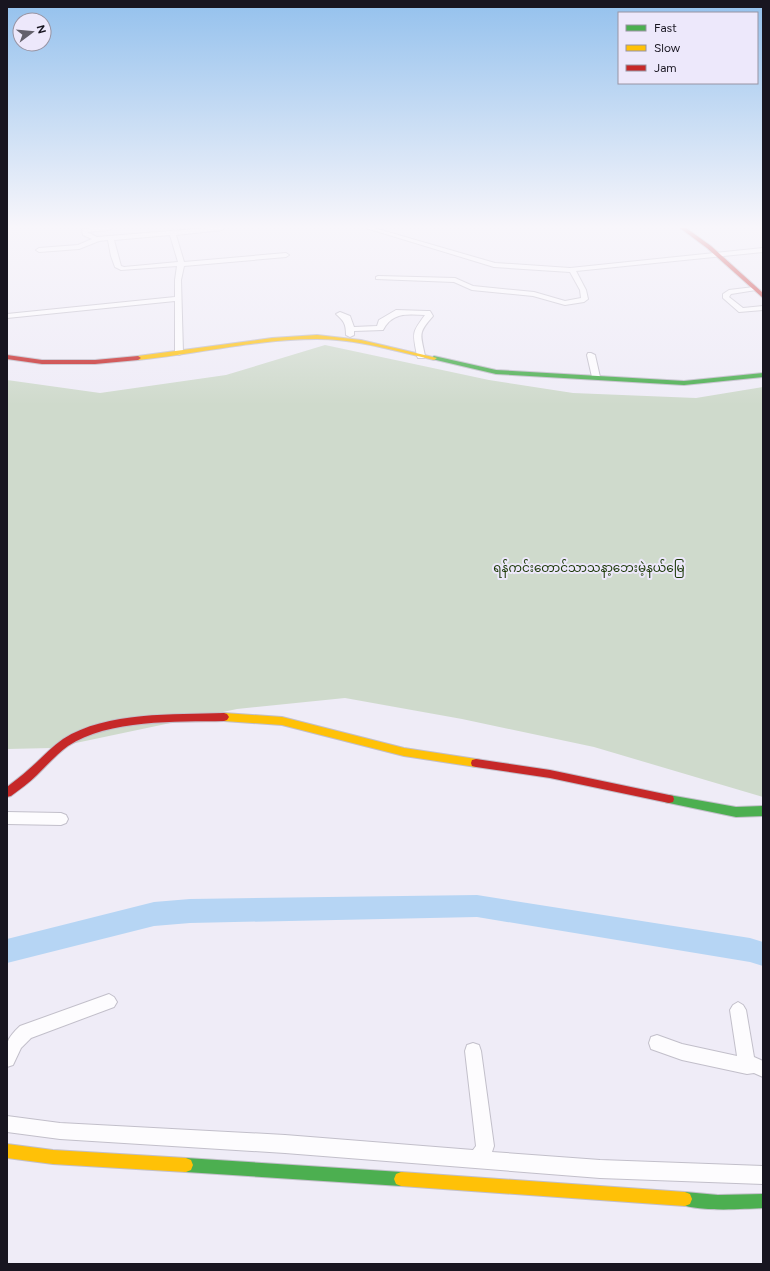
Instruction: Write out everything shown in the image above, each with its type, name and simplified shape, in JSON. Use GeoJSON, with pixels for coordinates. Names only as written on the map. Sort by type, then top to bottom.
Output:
{"type":"FeatureCollection","features":[{"type":"Feature","properties":{"kind":"street"},"geometry":{"type":"LineString","coordinates":[[179,287],[179,353]]}},
{"type":"Feature","properties":{"kind":"street"},"geometry":{"type":"LineString","coordinates":[[471,287],[534,294],[567,303],[585,299],[582,287]]}},
{"type":"Feature","properties":{"kind":"street"},"geometry":{"type":"LineString","coordinates":[[763,296],[754,289],[729,292],[726,294],[726,298],[742,310],[763,308]]}},
{"type":"Feature","properties":{"kind":"street"},"geometry":{"type":"LineString","coordinates":[[7,316],[178,299]]}},
{"type":"Feature","properties":{"kind":"street"},"geometry":{"type":"LineString","coordinates":[[350,329],[380,328],[384,321],[402,312],[428,313],[430,316],[420,324],[417,332],[421,356]]}},
{"type":"Feature","properties":{"kind":"street"},"geometry":{"type":"LineString","coordinates":[[340,314],[347,318],[350,329],[348,340]]}},
{"type":"Feature","properties":{"kind":"street"},"geometry":{"type":"LineString","coordinates":[[7,357],[42,362],[74,363],[179,353],[278,339],[318,337],[348,340],[397,349],[421,356],[496,372],[684,383],[763,375]]}},
{"type":"Feature","properties":{"kind":"street"},"geometry":{"type":"LineString","coordinates":[[591,355],[596,377]]}},
{"type":"Feature","properties":{"kind":"street"},"geometry":{"type":"LineString","coordinates":[[7,793],[32,773],[53,752],[70,740],[89,731],[109,726],[162,719],[238,717],[282,721],[404,752],[550,774],[722,810],[736,812],[763,811]]}},
{"type":"Feature","properties":{"kind":"street"},"geometry":{"type":"LineString","coordinates":[[7,818],[62,819]]}},
{"type":"Feature","properties":{"kind":"street"},"geometry":{"type":"LineString","coordinates":[[7,1059],[15,1042],[26,1032],[109,1002]]}},
{"type":"Feature","properties":{"kind":"street"},"geometry":{"type":"LineString","coordinates":[[738,1010],[747,1066]]}},
{"type":"Feature","properties":{"kind":"street"},"geometry":{"type":"LineString","coordinates":[[657,1042],[682,1052],[763,1068]]}},
{"type":"Feature","properties":{"kind":"street"},"geometry":{"type":"LineString","coordinates":[[474,1051],[485,1146],[483,1153],[475,1160]]}},
{"type":"Feature","properties":{"kind":"street"},"geometry":{"type":"LineString","coordinates":[[7,1124],[60,1131],[270,1143],[600,1169],[763,1175]]}},
{"type":"Feature","properties":{"kind":"street"},"geometry":{"type":"LineString","coordinates":[[7,1152],[53,1157],[302,1172],[708,1201],[763,1201]]}},
{"type":"Feature","properties":{"kind":"green space","name":"ရန်ကင်းတောင်သာသနာ့ဘေးမဲ့နယ်မြေ"},"geometry":{"type":"Polygon","coordinates":[[[325,345],[489,380],[573,393],[696,398],[763,387],[763,797],[594,747],[462,719],[345,698],[237,709],[52,748],[7,749],[7,380],[100,393],[226,375],[325,345]]]}},
{"type":"Feature","properties":{"kind":"waterway"},"geometry":{"type":"LineString","coordinates":[[7,951],[154,914],[190,911],[477,906],[750,950],[763,954]]}},
{"type":"Feature","properties":{"kind":"traffic: fast"},"geometry":{"type":"LineString","coordinates":[[434,358],[496,372],[684,383],[763,375]]}},
{"type":"Feature","properties":{"kind":"traffic: fast"},"geometry":{"type":"LineString","coordinates":[[669,799],[736,812],[763,811]]}},
{"type":"Feature","properties":{"kind":"traffic: fast"},"geometry":{"type":"LineString","coordinates":[[186,1165],[401,1179]]}},
{"type":"Feature","properties":{"kind":"traffic: fast"},"geometry":{"type":"LineString","coordinates":[[685,1199],[718,1202],[763,1201]]}},
{"type":"Feature","properties":{"kind":"traffic: slow"},"geometry":{"type":"LineString","coordinates":[[138,358],[272,340],[317,337],[346,339],[376,344],[434,358]]}},
{"type":"Feature","properties":{"kind":"traffic: slow"},"geometry":{"type":"LineString","coordinates":[[224,717],[282,721],[404,752],[476,763]]}},
{"type":"Feature","properties":{"kind":"traffic: slow"},"geometry":{"type":"LineString","coordinates":[[7,1151],[53,1157],[186,1165]]}},
{"type":"Feature","properties":{"kind":"traffic: slow"},"geometry":{"type":"LineString","coordinates":[[401,1179],[685,1199]]}},
{"type":"Feature","properties":{"kind":"traffic: jam"},"geometry":{"type":"LineString","coordinates":[[753,287],[763,296]]}},
{"type":"Feature","properties":{"kind":"traffic: jam"},"geometry":{"type":"LineString","coordinates":[[7,357],[42,362],[95,362],[138,358]]}},
{"type":"Feature","properties":{"kind":"traffic: jam"},"geometry":{"type":"LineString","coordinates":[[7,793],[60,747],[86,732],[124,723],[166,719],[224,717]]}},
{"type":"Feature","properties":{"kind":"traffic: jam"},"geometry":{"type":"LineString","coordinates":[[476,763],[550,774],[669,799]]}}]}
